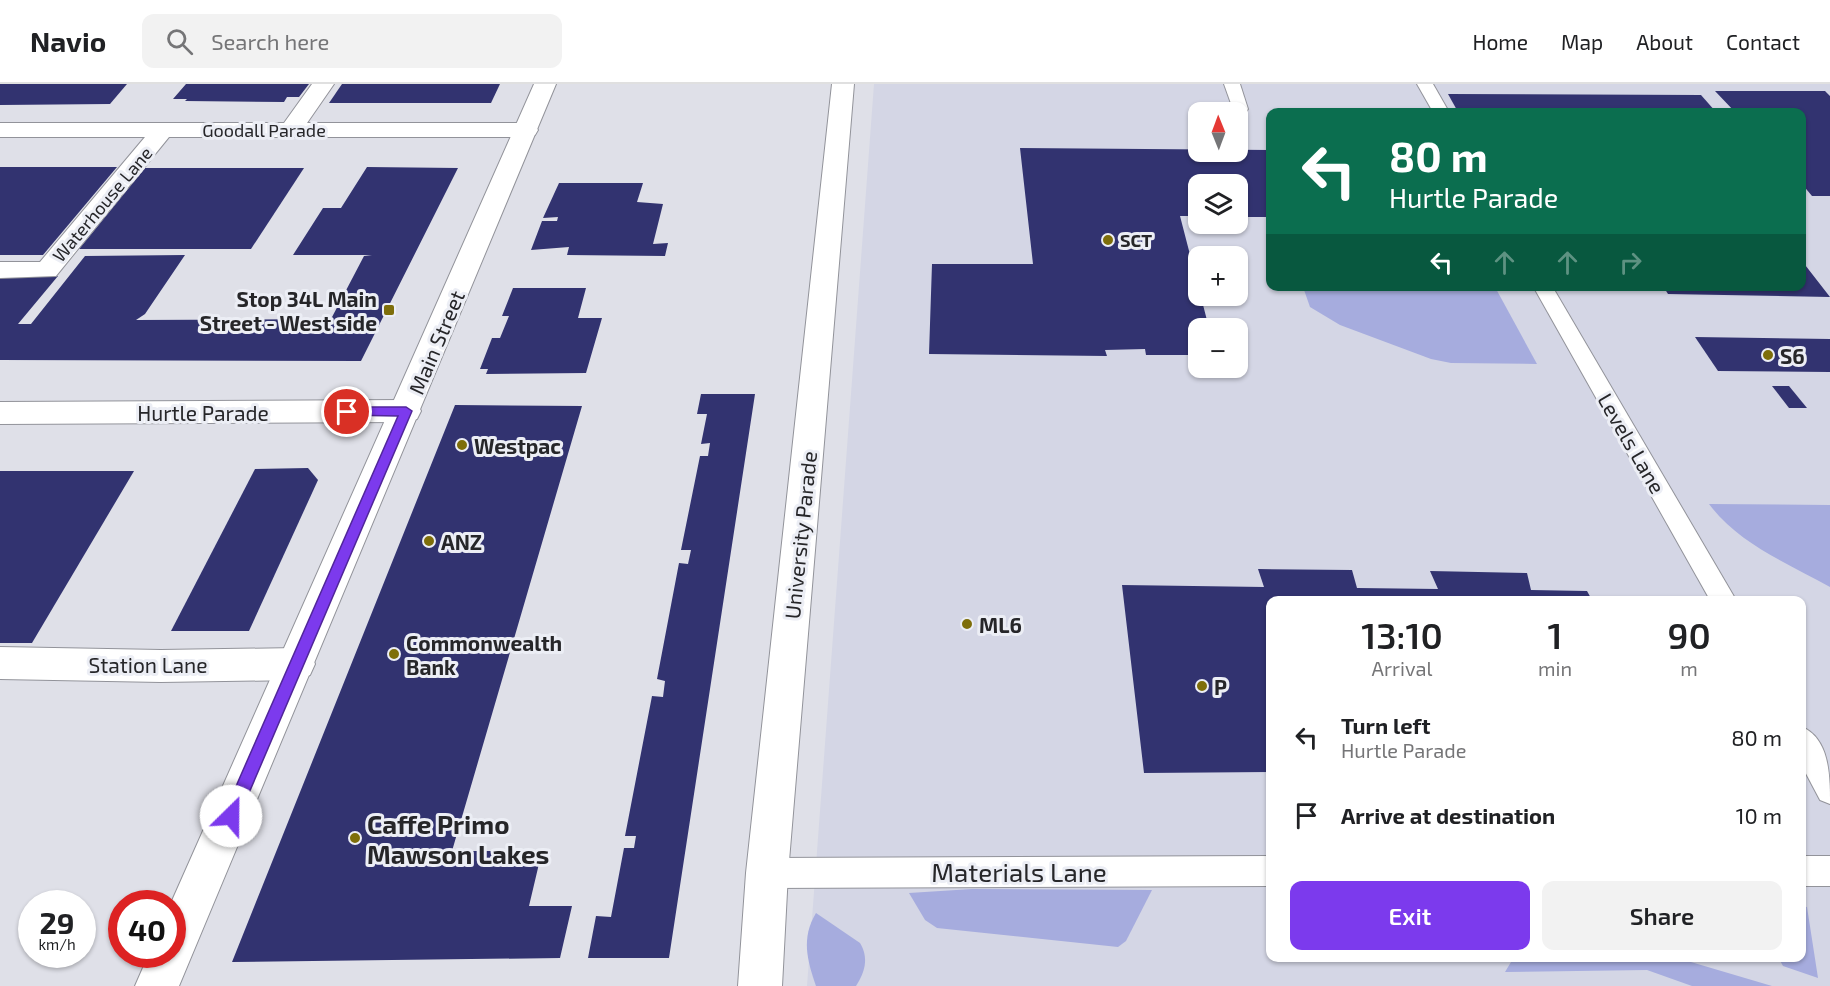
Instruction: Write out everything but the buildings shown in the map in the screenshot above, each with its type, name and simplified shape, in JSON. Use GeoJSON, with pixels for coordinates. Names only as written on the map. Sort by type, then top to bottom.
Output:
{"type":"FeatureCollection","features":[{"type":"Feature","properties":{"kind":"street"},"geometry":{"type":"LineString","coordinates":[[291,130],[323,84]]}},
{"type":"Feature","properties":{"kind":"street","name":"University Parade"},"geometry":{"type":"LineString","coordinates":[[760,986],[767,873],[843,84]]}},
{"type":"Feature","properties":{"kind":"street","name":"Main Street"},"geometry":{"type":"LineString","coordinates":[[186,920],[546,88]]}},
{"type":"Feature","properties":{"kind":"street","name":"Goodall Parade"},"geometry":{"type":"LineString","coordinates":[[0,130],[527,130]]}},
{"type":"Feature","properties":{"kind":"street","name":"Waterhouse Lane"},"geometry":{"type":"LineString","coordinates":[[0,270],[46,270],[164,130]]}},
{"type":"Feature","properties":{"kind":"street","name":"Hurtle Parade"},"geometry":{"type":"LineString","coordinates":[[0,413],[406,411]]}},
{"type":"Feature","properties":{"kind":"street","name":"Station Lane"},"geometry":{"type":"LineString","coordinates":[[0,663],[161,666],[297,664]]}},
{"type":"Feature","properties":{"kind":"street","name":"Main Street"},"geometry":{"type":"LineString","coordinates":[[157,986],[165,968]]}},
{"type":"Feature","properties":{"kind":"lane"},"geometry":{"type":"LineString","coordinates":[[1232,84],[1238,102]]}},
{"type":"Feature","properties":{"kind":"lane"},"geometry":{"type":"LineString","coordinates":[[1425,84],[1439,108]]}},
{"type":"Feature","properties":{"kind":"lane","name":"Levels Lane"},"geometry":{"type":"LineString","coordinates":[[1545,291],[1721,596]]}},
{"type":"Feature","properties":{"kind":"lane"},"geometry":{"type":"LineString","coordinates":[[1806,747],[1830,790]]}},
{"type":"Feature","properties":{"kind":"lane","name":"Materials Lane"},"geometry":{"type":"LineString","coordinates":[[767,873],[1266,871]]}},
{"type":"Feature","properties":{"kind":"lane"},"geometry":{"type":"LineString","coordinates":[[1806,871],[1830,871]]}},
{"type":"Feature","properties":{"kind":"shaded area"},"geometry":{"type":"Polygon","coordinates":[[[874,84],[1830,84],[1830,986],[807,986],[874,84]]]}},
{"type":"Feature","properties":{"kind":"shaded area"},"geometry":{"type":"Polygon","coordinates":[[[1304,291],[1497,291],[1537,364],[1451,363],[1431,359],[1340,325],[1310,307],[1304,291]]]}},
{"type":"Feature","properties":{"kind":"shaded area"},"geometry":{"type":"Polygon","coordinates":[[[1709,504],[1830,505],[1830,587],[1749,542],[1721,518],[1709,504]]]}},
{"type":"Feature","properties":{"kind":"shaded area"},"geometry":{"type":"Polygon","coordinates":[[[972,889],[1152,890],[1126,941],[1118,947],[937,928],[925,920],[909,893],[972,889]]]}},
{"type":"Feature","properties":{"kind":"shaded area"},"geometry":{"type":"Polygon","coordinates":[[[1807,907],[1818,978],[1783,966],[1781,962],[1806,962],[1807,907]]]}},
{"type":"Feature","properties":{"kind":"shaded area"},"geometry":{"type":"Polygon","coordinates":[[[816,913],[860,943],[865,965],[856,986],[816,986],[810,967],[807,940],[811,922],[816,913]]]}},
{"type":"Feature","properties":{"kind":"shaded area"},"geometry":{"type":"Polygon","coordinates":[[[1511,962],[1691,962],[1772,986],[1692,986],[1647,970],[1505,972],[1511,962]]]}},
{"type":"Feature","properties":{"kind":"place","name":"SCT"},"geometry":{"type":"Point","coordinates":[1108,240]}},
{"type":"Feature","properties":{"kind":"place","name":"Stop 34L Main Street - West side"},"geometry":{"type":"Point","coordinates":[389,310]}},
{"type":"Feature","properties":{"kind":"place","name":"S6"},"geometry":{"type":"Point","coordinates":[1768,355]}},
{"type":"Feature","properties":{"kind":"place","name":"Westpac"},"geometry":{"type":"Point","coordinates":[462,445]}},
{"type":"Feature","properties":{"kind":"place","name":"ANZ"},"geometry":{"type":"Point","coordinates":[429,541]}},
{"type":"Feature","properties":{"kind":"place","name":"ML6"},"geometry":{"type":"Point","coordinates":[967,624]}},
{"type":"Feature","properties":{"kind":"place","name":"Commonwealth Bank"},"geometry":{"type":"Point","coordinates":[394,654]}},
{"type":"Feature","properties":{"kind":"place","name":"P"},"geometry":{"type":"Point","coordinates":[1202,686]}},
{"type":"Feature","properties":{"kind":"place","name":"Caffe Primo Mawson Lakes"},"geometry":{"type":"Point","coordinates":[355,838]}},
{"type":"Feature","properties":{"kind":"route"},"geometry":{"type":"LineString","coordinates":[[231,816],[406,411],[347,412]]}}]}
